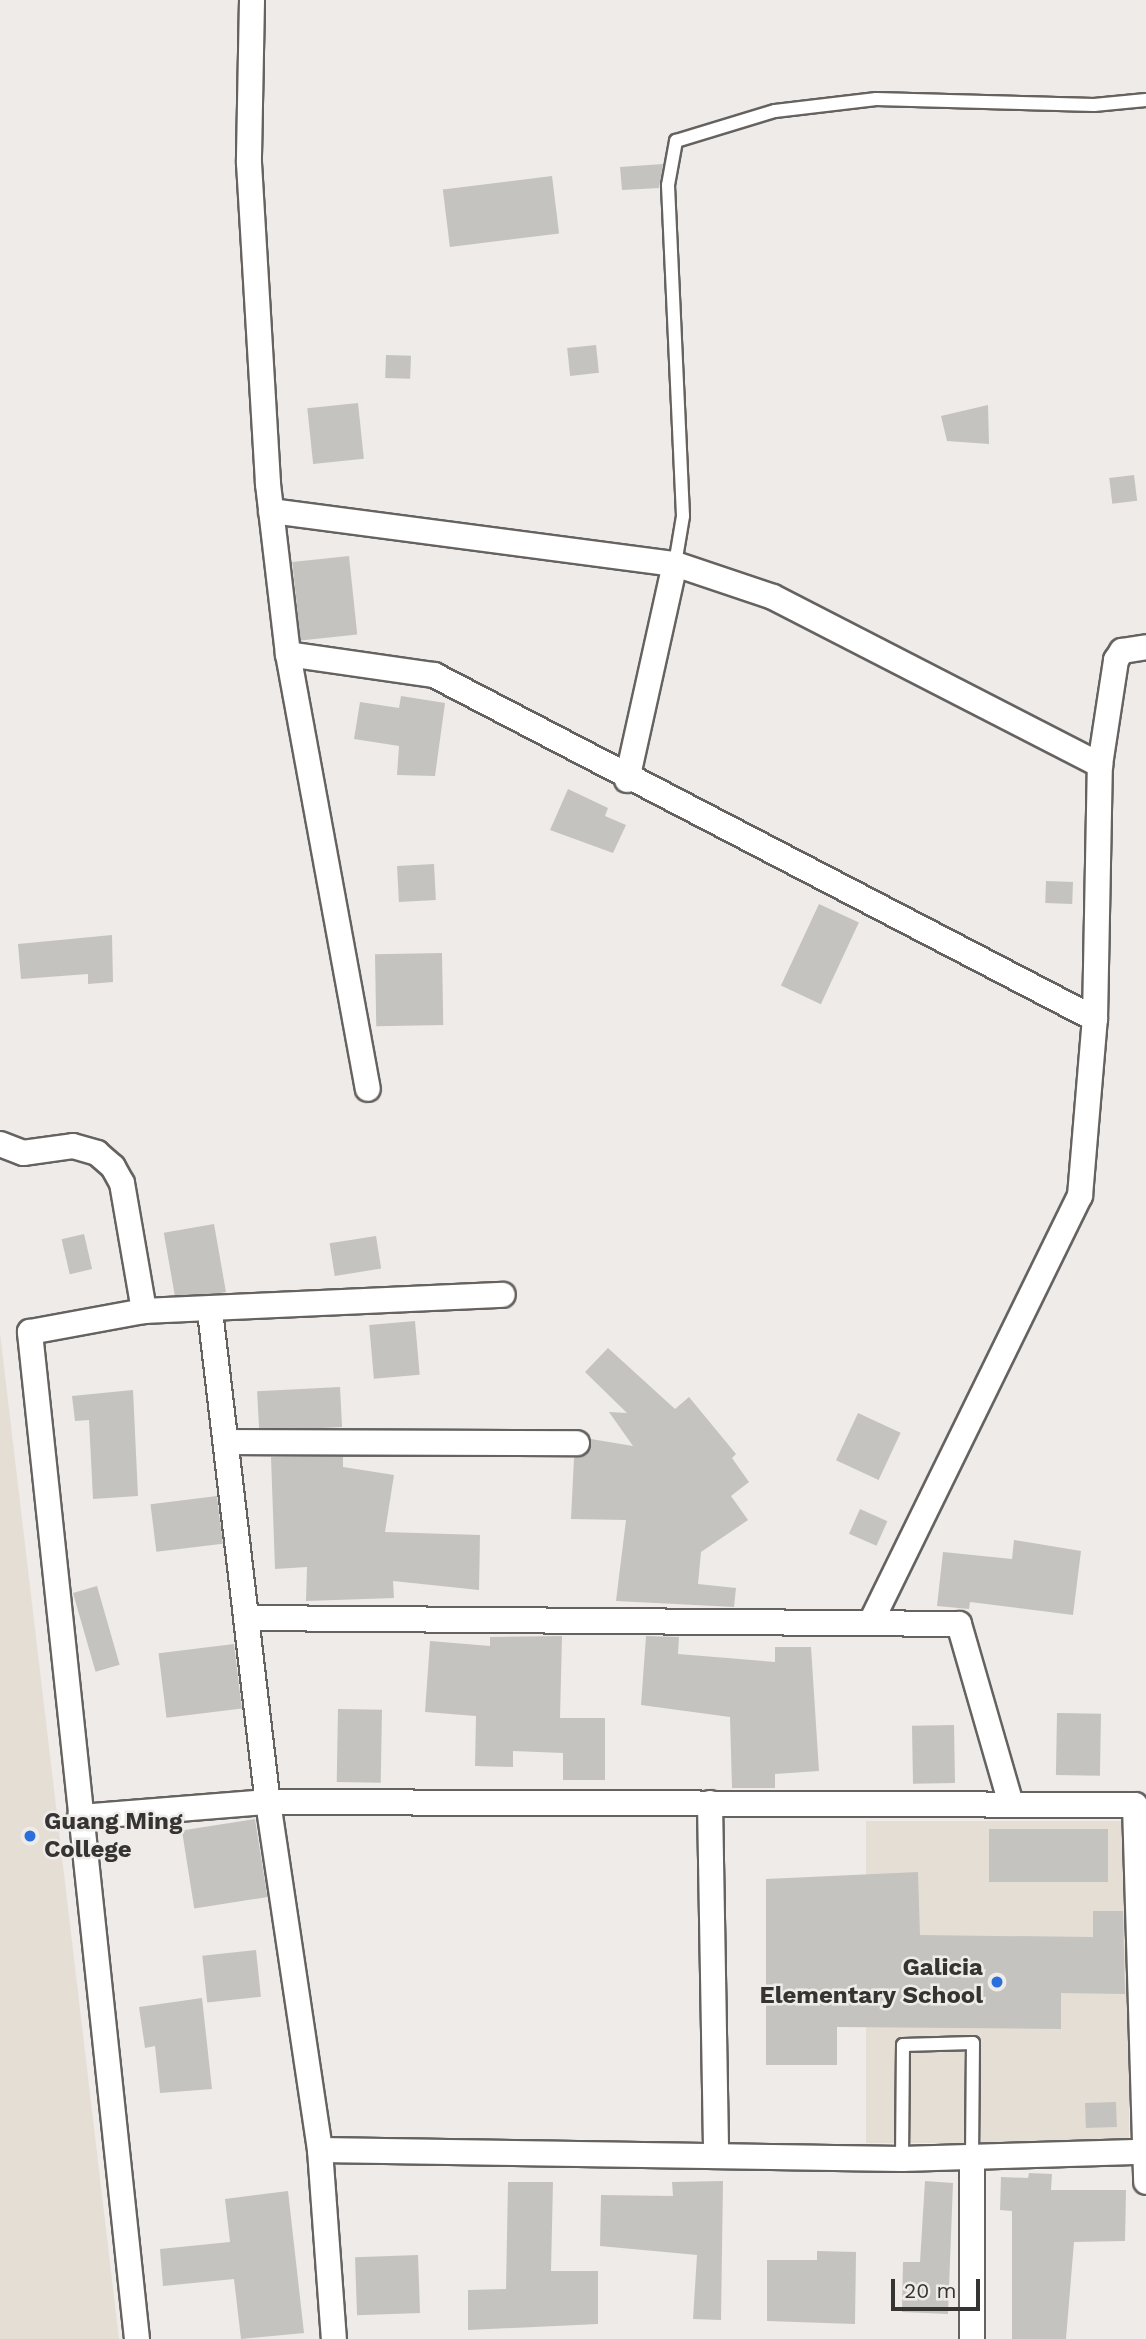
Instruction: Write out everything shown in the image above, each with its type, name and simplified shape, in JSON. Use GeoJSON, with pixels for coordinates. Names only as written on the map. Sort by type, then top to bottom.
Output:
{"type":"FeatureCollection","features":[{"type":"Feature","properties":{"kind":"street"},"geometry":{"type":"LineString","coordinates":[[252,0],[249,163],[271,511],[288,654],[368,1089]]}},
{"type":"Feature","properties":{"kind":"street"},"geometry":{"type":"LineString","coordinates":[[271,511],[675,564],[773,597],[1100,765]]}},
{"type":"Feature","properties":{"kind":"street"},"geometry":{"type":"LineString","coordinates":[[627,780],[675,564]]}},
{"type":"Feature","properties":{"kind":"street"},"geometry":{"type":"LineString","coordinates":[[871,1622],[1080,1196],[1095,1019],[1100,765],[1116,660],[1122,651],[1146,647]]}},
{"type":"Feature","properties":{"kind":"street"},"geometry":{"type":"LineString","coordinates":[[288,654],[434,675],[627,780],[1095,1019]]}},
{"type":"Feature","properties":{"kind":"street"},"geometry":{"type":"LineString","coordinates":[[0,1144],[23,1153],[74,1146],[97,1153],[113,1167],[122,1183],[144,1311]]}},
{"type":"Feature","properties":{"kind":"street"},"geometry":{"type":"LineString","coordinates":[[137,2339],[30,1332],[144,1311],[210,1311],[503,1295]]}},
{"type":"Feature","properties":{"kind":"street"},"geometry":{"type":"LineString","coordinates":[[210,1311],[268,1802],[320,2150],[334,2339]]}},
{"type":"Feature","properties":{"kind":"street"},"geometry":{"type":"LineString","coordinates":[[226,1441],[577,1443]]}},
{"type":"Feature","properties":{"kind":"street"},"geometry":{"type":"LineString","coordinates":[[246,1618],[959,1623],[1011,1804]]}},
{"type":"Feature","properties":{"kind":"street"},"geometry":{"type":"LineString","coordinates":[[80,1817],[268,1802],[1135,1805],[1143,2152],[1146,2182]]}},
{"type":"Feature","properties":{"kind":"street"},"geometry":{"type":"LineString","coordinates":[[710,1803],[716,2156]]}},
{"type":"Feature","properties":{"kind":"street"},"geometry":{"type":"LineString","coordinates":[[320,2150],[902,2159],[1143,2152]]}},
{"type":"Feature","properties":{"kind":"street"},"geometry":{"type":"LineString","coordinates":[[972,2158],[972,2339]]}},
{"type":"Feature","properties":{"kind":"lane"},"geometry":{"type":"LineString","coordinates":[[675,564],[683,516],[668,186],[676,141],[775,111],[876,99],[1081,105],[1146,100]]}},
{"type":"Feature","properties":{"kind":"lane"},"geometry":{"type":"LineString","coordinates":[[902,2159],[903,2045],[973,2043],[972,2158]]}},
{"type":"Feature","properties":{"kind":"shaded area","name":"Guang Ming College"},"geometry":{"type":"Polygon","coordinates":[[[0,1333],[119,2339],[0,2339],[0,1333]]]}},
{"type":"Feature","properties":{"kind":"shaded area","name":"Galicia Elementary School"},"geometry":{"type":"Polygon","coordinates":[[[866,1821],[1129,1821],[1129,2143],[866,2143],[866,1821]]]}},
{"type":"Feature","properties":{"kind":"building"},"geometry":{"type":"Polygon","coordinates":[[[663,164],[659,188],[622,190],[620,167],[663,164]]]}},
{"type":"Feature","properties":{"kind":"building"},"geometry":{"type":"Polygon","coordinates":[[[552,176],[559,234],[450,247],[443,189],[552,176]]]}},
{"type":"Feature","properties":{"kind":"building"},"geometry":{"type":"Polygon","coordinates":[[[596,345],[599,373],[570,376],[567,348],[596,345]]]}},
{"type":"Feature","properties":{"kind":"building"},"geometry":{"type":"Polygon","coordinates":[[[386,355],[411,356],[410,379],[385,378],[386,355]]]}},
{"type":"Feature","properties":{"kind":"building"},"geometry":{"type":"Polygon","coordinates":[[[358,403],[364,459],[313,464],[307,408],[358,403]]]}},
{"type":"Feature","properties":{"kind":"building"},"geometry":{"type":"Polygon","coordinates":[[[988,405],[989,444],[947,441],[941,416],[988,405]]]}},
{"type":"Feature","properties":{"kind":"building"},"geometry":{"type":"Polygon","coordinates":[[[1134,475],[1137,501],[1112,504],[1109,478],[1134,475]]]}},
{"type":"Feature","properties":{"kind":"building"},"geometry":{"type":"Polygon","coordinates":[[[349,556],[357,635],[301,641],[292,562],[349,556]]]}},
{"type":"Feature","properties":{"kind":"building"},"geometry":{"type":"Polygon","coordinates":[[[401,696],[445,703],[435,776],[397,775],[399,746],[354,739],[360,702],[399,708],[401,696]]]}},
{"type":"Feature","properties":{"kind":"building"},"geometry":{"type":"Polygon","coordinates":[[[568,789],[608,808],[605,816],[626,825],[613,853],[550,830],[568,789]]]}},
{"type":"Feature","properties":{"kind":"building"},"geometry":{"type":"Polygon","coordinates":[[[434,864],[436,900],[399,902],[397,866],[434,864]]]}},
{"type":"Feature","properties":{"kind":"building"},"geometry":{"type":"Polygon","coordinates":[[[1046,881],[1073,882],[1072,904],[1045,903],[1046,881]]]}},
{"type":"Feature","properties":{"kind":"building"},"geometry":{"type":"Polygon","coordinates":[[[819,904],[859,923],[821,1004],[781,986],[819,904]]]}},
{"type":"Feature","properties":{"kind":"building"},"geometry":{"type":"Polygon","coordinates":[[[112,935],[113,982],[88,984],[88,974],[21,979],[18,944],[112,935]]]}},
{"type":"Feature","properties":{"kind":"building"},"geometry":{"type":"Polygon","coordinates":[[[442,953],[443,1025],[376,1026],[375,954],[442,953]]]}},
{"type":"Feature","properties":{"kind":"building"},"geometry":{"type":"Polygon","coordinates":[[[214,1224],[226,1292],[176,1301],[164,1233],[214,1224]]]}},
{"type":"Feature","properties":{"kind":"building"},"geometry":{"type":"Polygon","coordinates":[[[84,1234],[92,1269],[70,1274],[62,1239],[84,1234]]]}},
{"type":"Feature","properties":{"kind":"building"},"geometry":{"type":"Polygon","coordinates":[[[376,1236],[381,1269],[335,1276],[330,1243],[376,1236]]]}},
{"type":"Feature","properties":{"kind":"building"},"geometry":{"type":"Polygon","coordinates":[[[415,1321],[420,1375],[374,1379],[369,1325],[415,1321]]]}},
{"type":"Feature","properties":{"kind":"building"},"geometry":{"type":"Polygon","coordinates":[[[608,1348],[675,1409],[689,1397],[736,1454],[732,1458],[749,1482],[731,1496],[748,1520],[701,1552],[698,1584],[736,1588],[734,1607],[616,1601],[626,1520],[571,1519],[574,1458],[589,1451],[591,1439],[633,1446],[609,1412],[627,1413],[585,1372],[608,1348]]]}},
{"type":"Feature","properties":{"kind":"building"},"geometry":{"type":"Polygon","coordinates":[[[340,1387],[342,1427],[259,1431],[257,1391],[340,1387]]]}},
{"type":"Feature","properties":{"kind":"building"},"geometry":{"type":"Polygon","coordinates":[[[133,1390],[138,1496],[93,1499],[89,1420],[75,1421],[72,1396],[133,1390]]]}},
{"type":"Feature","properties":{"kind":"building"},"geometry":{"type":"Polygon","coordinates":[[[858,1413],[901,1433],[879,1480],[836,1460],[858,1413]]]}},
{"type":"Feature","properties":{"kind":"building"},"geometry":{"type":"Polygon","coordinates":[[[271,1457],[343,1457],[343,1467],[394,1475],[385,1532],[480,1535],[479,1590],[393,1581],[394,1598],[306,1601],[307,1567],[275,1569],[271,1457]]]}},
{"type":"Feature","properties":{"kind":"building"},"geometry":{"type":"Polygon","coordinates":[[[217,1496],[223,1544],[156,1552],[150,1504],[217,1496]]]}},
{"type":"Feature","properties":{"kind":"building"},"geometry":{"type":"Polygon","coordinates":[[[860,1509],[887,1521],[876,1546],[849,1534],[860,1509]]]}},
{"type":"Feature","properties":{"kind":"building"},"geometry":{"type":"Polygon","coordinates":[[[1014,1540],[1081,1551],[1073,1615],[970,1602],[969,1609],[937,1606],[943,1552],[1012,1559],[1014,1540]]]}},
{"type":"Feature","properties":{"kind":"building"},"geometry":{"type":"Polygon","coordinates":[[[97,1586],[120,1665],[96,1672],[73,1593],[97,1586]]]}},
{"type":"Feature","properties":{"kind":"building"},"geometry":{"type":"Polygon","coordinates":[[[562,1636],[560,1718],[605,1718],[605,1780],[563,1780],[563,1753],[513,1751],[513,1767],[475,1766],[476,1716],[425,1712],[430,1641],[490,1646],[490,1637],[562,1636]]]}},
{"type":"Feature","properties":{"kind":"building"},"geometry":{"type":"Polygon","coordinates":[[[646,1636],[679,1637],[678,1654],[775,1662],[775,1647],[811,1647],[819,1771],[775,1774],[775,1788],[732,1788],[730,1717],[641,1705],[646,1636]]]}},
{"type":"Feature","properties":{"kind":"building"},"geometry":{"type":"Polygon","coordinates":[[[234,1644],[242,1709],[166,1718],[159,1653],[234,1644]]]}},
{"type":"Feature","properties":{"kind":"building"},"geometry":{"type":"Polygon","coordinates":[[[338,1709],[382,1710],[381,1783],[337,1782],[338,1709]]]}},
{"type":"Feature","properties":{"kind":"building"},"geometry":{"type":"Polygon","coordinates":[[[1057,1713],[1101,1714],[1100,1776],[1056,1775],[1057,1713]]]}},
{"type":"Feature","properties":{"kind":"building"},"geometry":{"type":"Polygon","coordinates":[[[954,1725],[955,1783],[913,1784],[912,1726],[954,1725]]]}},
{"type":"Feature","properties":{"kind":"building"},"geometry":{"type":"Polygon","coordinates":[[[255,1819],[267,1897],[194,1909],[182,1831],[255,1819]]]}},
{"type":"Feature","properties":{"kind":"building"},"geometry":{"type":"Polygon","coordinates":[[[989,1829],[1108,1829],[1108,1882],[989,1882],[989,1829]]]}},
{"type":"Feature","properties":{"kind":"building"},"geometry":{"type":"Polygon","coordinates":[[[918,1872],[920,1935],[1093,1937],[1093,1911],[1123,1911],[1125,1994],[1061,1993],[1061,2029],[837,2027],[837,2065],[766,2065],[766,1879],[918,1872]]]}},
{"type":"Feature","properties":{"kind":"building"},"geometry":{"type":"Polygon","coordinates":[[[256,1950],[261,1997],[207,2002],[202,1956],[256,1950]]]}},
{"type":"Feature","properties":{"kind":"building"},"geometry":{"type":"Polygon","coordinates":[[[202,1998],[212,2089],[160,2093],[155,2046],[145,2048],[139,2007],[202,1998]]]}},
{"type":"Feature","properties":{"kind":"building"},"geometry":{"type":"Polygon","coordinates":[[[1116,2102],[1117,2127],[1086,2128],[1085,2103],[1116,2102]]]}},
{"type":"Feature","properties":{"kind":"building"},"geometry":{"type":"Polygon","coordinates":[[[1029,2173],[1052,2174],[1051,2190],[1126,2190],[1125,2241],[1074,2242],[1066,2339],[1012,2339],[1012,2211],[1000,2210],[1001,2177],[1028,2178],[1029,2173]]]}},
{"type":"Feature","properties":{"kind":"building"},"geometry":{"type":"Polygon","coordinates":[[[723,2181],[721,2320],[693,2319],[697,2255],[600,2246],[601,2195],[673,2196],[672,2182],[723,2181]]]}},
{"type":"Feature","properties":{"kind":"building"},"geometry":{"type":"Polygon","coordinates":[[[925,2181],[953,2183],[948,2314],[902,2312],[903,2262],[920,2262],[925,2181]]]}},
{"type":"Feature","properties":{"kind":"building"},"geometry":{"type":"Polygon","coordinates":[[[508,2182],[553,2182],[551,2271],[598,2271],[598,2324],[468,2330],[468,2290],[506,2289],[508,2182]]]}},
{"type":"Feature","properties":{"kind":"building"},"geometry":{"type":"Polygon","coordinates":[[[288,2191],[304,2333],[241,2339],[234,2279],[163,2286],[160,2249],[230,2242],[225,2199],[288,2191]]]}},
{"type":"Feature","properties":{"kind":"building"},"geometry":{"type":"Polygon","coordinates":[[[817,2251],[856,2252],[855,2324],[767,2321],[767,2260],[817,2260],[817,2251]]]}},
{"type":"Feature","properties":{"kind":"building"},"geometry":{"type":"Polygon","coordinates":[[[418,2255],[420,2313],[357,2315],[355,2257],[418,2255]]]}},
{"type":"Feature","properties":{"kind":"place","name":"Guang Ming College"},"geometry":{"type":"Point","coordinates":[30,1836]}},
{"type":"Feature","properties":{"kind":"place","name":"Galicia Elementary School"},"geometry":{"type":"Point","coordinates":[997,1982]}}]}
